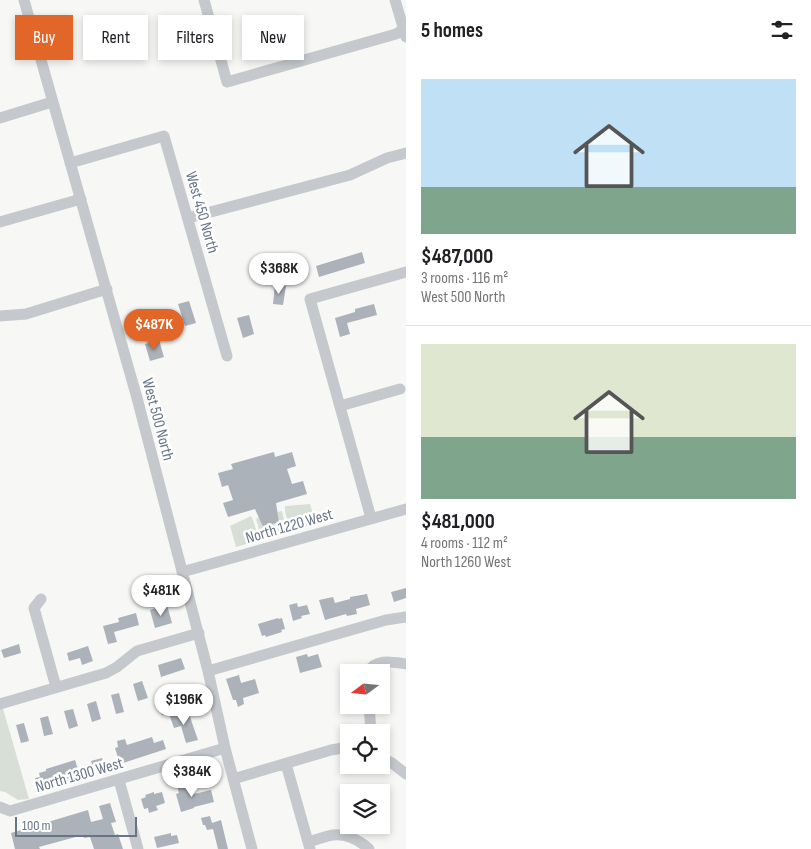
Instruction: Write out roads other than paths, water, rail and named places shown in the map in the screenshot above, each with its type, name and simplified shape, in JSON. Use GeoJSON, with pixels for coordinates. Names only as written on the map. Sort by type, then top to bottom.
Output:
{"type":"FeatureCollection","features":[{"type":"Feature","properties":{"kind":"street","name":"West 500 North"},"geometry":{"type":"LineString","coordinates":[[24,0],[139,407],[199,633],[225,748],[252,849]]}},
{"type":"Feature","properties":{"kind":"street"},"geometry":{"type":"LineString","coordinates":[[204,0],[227,82],[405,32],[395,0]]}},
{"type":"Feature","properties":{"kind":"street"},"geometry":{"type":"LineString","coordinates":[[0,118],[52,102]]}},
{"type":"Feature","properties":{"kind":"street","name":"West 450 North"},"geometry":{"type":"LineString","coordinates":[[70,163],[164,136],[227,356]]}},
{"type":"Feature","properties":{"kind":"street"},"geometry":{"type":"LineString","coordinates":[[188,218],[350,175],[388,158],[406,153]]}},
{"type":"Feature","properties":{"kind":"street"},"geometry":{"type":"LineString","coordinates":[[0,222],[81,199]]}},
{"type":"Feature","properties":{"kind":"street"},"geometry":{"type":"LineString","coordinates":[[370,518],[310,299],[406,272]]}},
{"type":"Feature","properties":{"kind":"street"},"geometry":{"type":"LineString","coordinates":[[0,316],[26,314],[107,289]]}},
{"type":"Feature","properties":{"kind":"street"},"geometry":{"type":"LineString","coordinates":[[340,406],[400,389]]}},
{"type":"Feature","properties":{"kind":"street","name":"North 1220 West"},"geometry":{"type":"LineString","coordinates":[[182,572],[406,509]]}},
{"type":"Feature","properties":{"kind":"street"},"geometry":{"type":"LineString","coordinates":[[41,599],[34,608],[56,688]]}},
{"type":"Feature","properties":{"kind":"street"},"geometry":{"type":"LineString","coordinates":[[208,671],[386,620],[406,617]]}},
{"type":"Feature","properties":{"kind":"street"},"geometry":{"type":"LineString","coordinates":[[0,704],[106,674],[137,651],[199,633]]}},
{"type":"Feature","properties":{"kind":"street"},"geometry":{"type":"LineString","coordinates":[[377,664],[380,662],[406,664]]}},
{"type":"Feature","properties":{"kind":"street","name":"North 1300 West"},"geometry":{"type":"LineString","coordinates":[[0,807],[10,811],[225,748]]}},
{"type":"Feature","properties":{"kind":"street"},"geometry":{"type":"LineString","coordinates":[[233,779],[340,749]]}},
{"type":"Feature","properties":{"kind":"street"},"geometry":{"type":"LineString","coordinates":[[390,762],[406,774]]}},
{"type":"Feature","properties":{"kind":"street"},"geometry":{"type":"LineString","coordinates":[[286,764],[309,845],[328,836],[336,835],[353,838],[363,843],[369,849]]}},
{"type":"Feature","properties":{"kind":"street"},"geometry":{"type":"LineString","coordinates":[[119,780],[138,849]]}}]}
